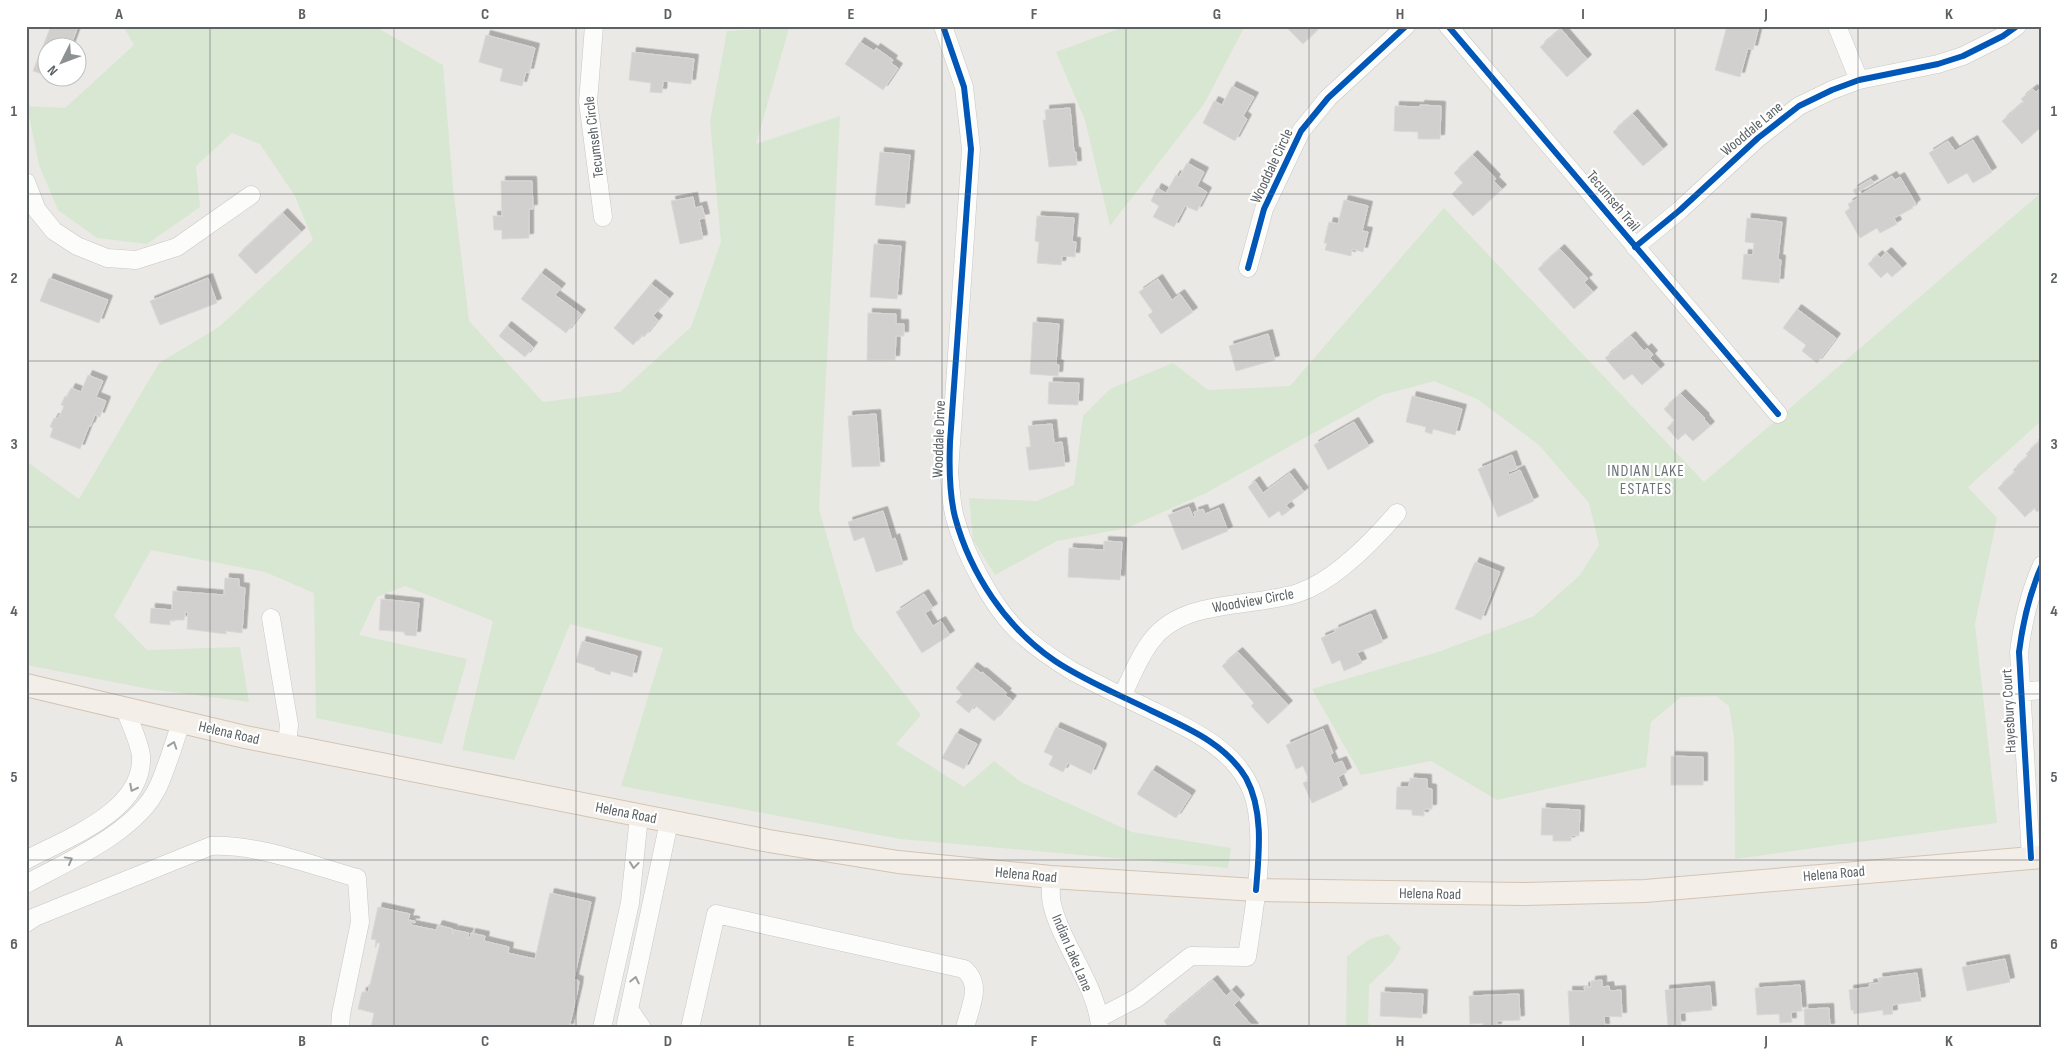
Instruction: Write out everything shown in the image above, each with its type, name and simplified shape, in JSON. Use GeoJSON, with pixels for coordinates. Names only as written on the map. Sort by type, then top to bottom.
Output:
{"type":"FeatureCollection","features":[{"type":"Feature","properties":{"kind":"main road","name":"Helena Road"},"geometry":{"type":"LineString","coordinates":[[26,685],[286,745],[769,842],[898,862],[1051,877],[1256,890],[1467,894],[1645,891],[2037,858]]}},
{"type":"Feature","properties":{"kind":"street","name":"Tecumseh Circle"},"geometry":{"type":"LineString","coordinates":[[594,26],[588,102],[603,217]]}},
{"type":"Feature","properties":{"kind":"street","name":"Wooddale Drive"},"geometry":{"type":"LineString","coordinates":[[943,26],[964,87],[971,150],[950,442],[949,473],[955,518],[975,567],[1001,611],[1017,630],[1054,660],[1210,740],[1236,764],[1252,792],[1257,809],[1258,856],[1256,890],[1247,957],[1192,956],[1137,998],[1100,1023]]}},
{"type":"Feature","properties":{"kind":"street","name":"Wooddale Circle"},"geometry":{"type":"LineString","coordinates":[[1248,268],[1264,209],[1301,132],[1328,98],[1406,26]]}},
{"type":"Feature","properties":{"kind":"street","name":"Tecumseh Trail"},"geometry":{"type":"LineString","coordinates":[[1448,26],[1778,414]]}},
{"type":"Feature","properties":{"kind":"street"},"geometry":{"type":"LineString","coordinates":[[1837,26],[1860,80]]}},
{"type":"Feature","properties":{"kind":"street","name":"Wooddale Lane"},"geometry":{"type":"LineString","coordinates":[[1635,246],[1680,210],[1758,138],[1798,106],[1832,90],[1860,80],[1938,64],[1963,56],[2003,36],[2017,26]]}},
{"type":"Feature","properties":{"kind":"street"},"geometry":{"type":"LineString","coordinates":[[26,182],[37,210],[54,230],[77,246],[107,258],[136,260],[177,247],[251,195]]}},
{"type":"Feature","properties":{"kind":"street","name":"Woodview Circle"},"geometry":{"type":"LineString","coordinates":[[1122,696],[1153,639],[1167,626],[1183,617],[1205,609],[1257,602],[1297,594],[1306,590],[1326,579],[1370,544],[1398,514]]}},
{"type":"Feature","properties":{"kind":"street","name":"Hayesbury Court"},"geometry":{"type":"LineString","coordinates":[[2037,858],[2020,692],[2019,652],[2023,618],[2032,588],[2042,566]]}},
{"type":"Feature","properties":{"kind":"street"},"geometry":{"type":"LineString","coordinates":[[271,618],[289,725],[286,745]]}},
{"type":"Feature","properties":{"kind":"street"},"geometry":{"type":"LineString","coordinates":[[2020,692],[2042,690]]}},
{"type":"Feature","properties":{"kind":"street"},"geometry":{"type":"LineString","coordinates":[[26,860],[108,816],[128,798],[139,776],[141,754],[125,708]]}},
{"type":"Feature","properties":{"kind":"street"},"geometry":{"type":"LineString","coordinates":[[26,884],[118,832],[142,812],[157,789],[181,722]]}},
{"type":"Feature","properties":{"kind":"street"},"geometry":{"type":"LineString","coordinates":[[602,1028],[630,903],[639,816]]}},
{"type":"Feature","properties":{"kind":"street"},"geometry":{"type":"LineString","coordinates":[[625,1028],[669,822]]}},
{"type":"Feature","properties":{"kind":"street"},"geometry":{"type":"LineString","coordinates":[[26,923],[34,917],[211,846],[230,845],[357,878],[360,922],[340,1014],[340,1028]]}},
{"type":"Feature","properties":{"kind":"street","name":"Indian Lake Lane"},"geometry":{"type":"LineString","coordinates":[[1051,877],[1052,905],[1100,1023]]}},
{"type":"Feature","properties":{"kind":"street"},"geometry":{"type":"LineString","coordinates":[[690,1028],[716,914],[964,969],[972,976],[975,986],[965,1028]]}},
{"type":"Feature","properties":{"kind":"street"},"geometry":{"type":"LineString","coordinates":[[629,1009],[642,1028]]}},
{"type":"Feature","properties":{"kind":"green space"},"geometry":{"type":"Polygon","coordinates":[[[123,26],[374,26],[443,65],[453,187],[469,321],[543,402],[620,392],[691,327],[721,242],[710,121],[727,31],[789,28],[756,144],[840,116],[819,509],[854,630],[921,715],[896,744],[964,787],[994,761],[1021,782],[1132,832],[1231,848],[1228,868],[900,839],[621,786],[663,648],[570,624],[514,760],[462,750],[493,621],[405,586],[377,597],[359,635],[467,659],[442,744],[316,718],[314,593],[265,572],[151,550],[114,616],[147,650],[240,647],[249,702],[149,689],[26,665],[26,461],[79,499],[159,363],[219,327],[313,240],[295,196],[260,144],[232,133],[196,166],[200,207],[147,244],[97,238],[58,210],[39,165],[27,106],[65,108],[134,45],[123,26]]]}},
{"type":"Feature","properties":{"kind":"green space"},"geometry":{"type":"Polygon","coordinates":[[[1126,26],[1245,26],[1204,104],[1110,226],[1085,120],[1056,52],[1126,26]]]}},
{"type":"Feature","properties":{"kind":"green space"},"geometry":{"type":"Polygon","coordinates":[[[2042,192],[2042,420],[1968,487],[1997,518],[1975,624],[1997,823],[1735,859],[1734,738],[1729,706],[1716,696],[1681,697],[1651,722],[1646,767],[1497,800],[1431,761],[1361,775],[1312,689],[1438,652],[1534,616],[1580,575],[1599,545],[1589,503],[1539,445],[1477,399],[1434,381],[1382,395],[1206,493],[1127,528],[1057,541],[995,575],[973,540],[969,498],[1037,501],[1074,485],[1083,416],[1110,389],[1173,363],[1208,390],[1290,386],[1444,208],[1704,482],[2042,192]]]}},
{"type":"Feature","properties":{"kind":"green space"},"geometry":{"type":"Polygon","coordinates":[[[1388,934],[1401,948],[1393,962],[1369,985],[1368,1023],[1376,1028],[1346,1028],[1347,956],[1370,939],[1388,934]]]}},
{"type":"Feature","properties":{"kind":"building"},"geometry":{"type":"Polygon","coordinates":[[[51,26],[78,26],[74,38],[46,38],[51,26]]]}},
{"type":"Feature","properties":{"kind":"building"},"geometry":{"type":"Polygon","coordinates":[[[1285,26],[1325,26],[1322,29],[1320,27],[1303,44],[1285,26]]]}},
{"type":"Feature","properties":{"kind":"building"},"geometry":{"type":"Polygon","coordinates":[[[1727,26],[1759,26],[1753,50],[1748,48],[1740,77],[1715,70],[1727,26]]]}},
{"type":"Feature","properties":{"kind":"building"},"geometry":{"type":"Polygon","coordinates":[[[1561,29],[1587,59],[1567,77],[1540,47],[1561,29]]]}},
{"type":"Feature","properties":{"kind":"building"},"geometry":{"type":"Polygon","coordinates":[[[486,35],[535,48],[529,73],[526,72],[522,86],[500,81],[503,69],[479,62],[486,35]]]}},
{"type":"Feature","properties":{"kind":"building"},"geometry":{"type":"Polygon","coordinates":[[[860,42],[874,51],[876,48],[893,60],[891,63],[898,68],[883,90],[845,64],[860,42]]]}},
{"type":"Feature","properties":{"kind":"building"},"geometry":{"type":"Polygon","coordinates":[[[632,52],[694,59],[691,84],[663,81],[662,93],[650,92],[651,83],[629,80],[632,52]]]}},
{"type":"Feature","properties":{"kind":"building"},"geometry":{"type":"Polygon","coordinates":[[[38,58],[38,73],[33,71],[38,58]]]}},
{"type":"Feature","properties":{"kind":"building"},"geometry":{"type":"Polygon","coordinates":[[[1232,86],[1254,97],[1243,116],[1247,119],[1235,141],[1203,123],[1214,101],[1222,105],[1232,86]]]}},
{"type":"Feature","properties":{"kind":"building"},"geometry":{"type":"Polygon","coordinates":[[[2041,88],[2042,126],[2022,144],[2002,121],[2024,102],[2021,99],[2033,89],[2036,92],[2041,88]]]}},
{"type":"Feature","properties":{"kind":"building"},"geometry":{"type":"Polygon","coordinates":[[[1420,105],[1441,106],[1440,139],[1418,139],[1418,132],[1394,131],[1395,106],[1420,107],[1420,105]]]}},
{"type":"Feature","properties":{"kind":"building"},"geometry":{"type":"Polygon","coordinates":[[[1070,108],[1077,165],[1049,167],[1043,120],[1046,120],[1045,110],[1070,108]]]}},
{"type":"Feature","properties":{"kind":"building"},"geometry":{"type":"Polygon","coordinates":[[[1633,114],[1663,149],[1643,166],[1613,132],[1633,114]]]}},
{"type":"Feature","properties":{"kind":"building"},"geometry":{"type":"Polygon","coordinates":[[[1973,140],[1992,172],[1973,183],[1967,173],[1948,184],[1929,153],[1948,141],[1955,151],[1973,140]]]}},
{"type":"Feature","properties":{"kind":"building"},"geometry":{"type":"Polygon","coordinates":[[[880,152],[910,155],[905,208],[875,205],[880,152]]]}},
{"type":"Feature","properties":{"kind":"building"},"geometry":{"type":"Polygon","coordinates":[[[1473,155],[1496,179],[1494,181],[1502,189],[1473,216],[1452,194],[1463,183],[1454,173],[1473,155]]]}},
{"type":"Feature","properties":{"kind":"building"},"geometry":{"type":"Polygon","coordinates":[[[1187,163],[1204,172],[1197,186],[1207,192],[1197,211],[1185,206],[1174,227],[1153,217],[1159,206],[1151,201],[1157,188],[1166,193],[1176,175],[1179,177],[1187,163]]]}},
{"type":"Feature","properties":{"kind":"building"},"geometry":{"type":"Polygon","coordinates":[[[1892,176],[1895,180],[1900,177],[1916,204],[1913,208],[1894,218],[1897,224],[1880,233],[1877,228],[1860,238],[1845,212],[1850,208],[1848,204],[1858,198],[1853,190],[1871,179],[1874,183],[1858,192],[1860,195],[1892,176]]]}},
{"type":"Feature","properties":{"kind":"building"},"geometry":{"type":"Polygon","coordinates":[[[501,181],[532,181],[533,209],[529,209],[529,238],[502,239],[502,230],[494,230],[493,216],[502,216],[501,181]]]}},
{"type":"Feature","properties":{"kind":"building"},"geometry":{"type":"Polygon","coordinates":[[[693,197],[695,208],[702,206],[705,218],[699,219],[703,239],[680,244],[671,201],[693,197]]]}},
{"type":"Feature","properties":{"kind":"building"},"geometry":{"type":"Polygon","coordinates":[[[1344,200],[1368,206],[1362,231],[1368,232],[1363,252],[1352,249],[1351,256],[1325,250],[1327,243],[1324,243],[1329,222],[1338,224],[1344,200]]]}},
{"type":"Feature","properties":{"kind":"building"},"geometry":{"type":"Polygon","coordinates":[[[283,213],[301,232],[256,274],[238,255],[283,213]]]}},
{"type":"Feature","properties":{"kind":"building"},"geometry":{"type":"Polygon","coordinates":[[[1037,216],[1074,218],[1072,242],[1076,242],[1075,257],[1062,256],[1061,265],[1037,263],[1039,242],[1035,241],[1037,216]]]}},
{"type":"Feature","properties":{"kind":"building"},"geometry":{"type":"Polygon","coordinates":[[[1747,218],[1782,222],[1778,259],[1781,260],[1779,283],[1742,279],[1744,254],[1753,255],[1754,243],[1745,242],[1747,218]]]}},
{"type":"Feature","properties":{"kind":"building"},"geometry":{"type":"Polygon","coordinates":[[[874,244],[901,246],[897,299],[870,297],[874,244]]]}},
{"type":"Feature","properties":{"kind":"building"},"geometry":{"type":"Polygon","coordinates":[[[1560,249],[1588,279],[1584,282],[1593,292],[1574,309],[1538,269],[1560,249]]]}},
{"type":"Feature","properties":{"kind":"building"},"geometry":{"type":"Polygon","coordinates":[[[1887,252],[1902,268],[1892,277],[1887,272],[1881,278],[1868,264],[1878,255],[1880,258],[1887,252]]]}},
{"type":"Feature","properties":{"kind":"building"},"geometry":{"type":"Polygon","coordinates":[[[541,273],[561,288],[555,295],[581,314],[566,333],[521,299],[541,273]]]}},
{"type":"Feature","properties":{"kind":"building"},"geometry":{"type":"Polygon","coordinates":[[[49,278],[108,300],[99,323],[40,301],[49,278]]]}},
{"type":"Feature","properties":{"kind":"building"},"geometry":{"type":"Polygon","coordinates":[[[208,278],[217,303],[160,325],[150,301],[208,278]]]}},
{"type":"Feature","properties":{"kind":"building"},"geometry":{"type":"Polygon","coordinates":[[[1158,279],[1172,300],[1180,294],[1193,312],[1161,334],[1148,315],[1153,312],[1139,292],[1158,279]]]}},
{"type":"Feature","properties":{"kind":"building"},"geometry":{"type":"Polygon","coordinates":[[[651,284],[669,298],[653,316],[658,320],[644,337],[642,335],[633,345],[614,328],[651,284]]]}},
{"type":"Feature","properties":{"kind":"building"},"geometry":{"type":"Polygon","coordinates":[[[1797,309],[1836,338],[1817,363],[1802,351],[1806,345],[1783,328],[1797,309]]]}},
{"type":"Feature","properties":{"kind":"building"},"geometry":{"type":"Polygon","coordinates":[[[868,313],[896,314],[896,324],[904,324],[904,336],[896,336],[895,360],[867,360],[868,313]]]}},
{"type":"Feature","properties":{"kind":"building"},"geometry":{"type":"Polygon","coordinates":[[[1033,322],[1059,324],[1056,364],[1059,365],[1058,376],[1030,374],[1033,322]]]}},
{"type":"Feature","properties":{"kind":"building"},"geometry":{"type":"Polygon","coordinates":[[[507,326],[533,347],[525,357],[499,336],[507,326]]]}},
{"type":"Feature","properties":{"kind":"building"},"geometry":{"type":"Polygon","coordinates":[[[1268,334],[1275,360],[1236,371],[1229,346],[1268,334]]]}},
{"type":"Feature","properties":{"kind":"building"},"geometry":{"type":"Polygon","coordinates":[[[1631,336],[1644,351],[1647,348],[1653,355],[1650,358],[1660,369],[1642,385],[1632,374],[1624,380],[1605,358],[1631,336]]]}},
{"type":"Feature","properties":{"kind":"building"},"geometry":{"type":"Polygon","coordinates":[[[88,375],[103,381],[96,397],[106,401],[100,417],[95,415],[89,426],[80,449],[50,437],[53,428],[50,427],[54,418],[57,419],[61,413],[64,406],[61,405],[65,396],[67,397],[71,388],[81,392],[88,375]]]}},
{"type":"Feature","properties":{"kind":"building"},"geometry":{"type":"Polygon","coordinates":[[[1049,382],[1079,383],[1078,405],[1048,404],[1049,382]]]}},
{"type":"Feature","properties":{"kind":"building"},"geometry":{"type":"Polygon","coordinates":[[[1681,394],[1705,418],[1710,426],[1693,441],[1685,433],[1678,440],[1667,428],[1675,421],[1664,409],[1681,394]]]}},
{"type":"Feature","properties":{"kind":"building"},"geometry":{"type":"Polygon","coordinates":[[[1412,396],[1462,409],[1455,435],[1433,429],[1432,434],[1425,432],[1426,427],[1406,422],[1412,396]]]}},
{"type":"Feature","properties":{"kind":"building"},"geometry":{"type":"Polygon","coordinates":[[[876,414],[880,466],[852,467],[848,416],[876,414]]]}},
{"type":"Feature","properties":{"kind":"building"},"geometry":{"type":"Polygon","coordinates":[[[1354,422],[1369,446],[1328,470],[1314,445],[1354,422]]]}},
{"type":"Feature","properties":{"kind":"building"},"geometry":{"type":"Polygon","coordinates":[[[1052,424],[1054,443],[1062,442],[1065,466],[1029,470],[1026,447],[1031,447],[1028,426],[1052,424]]]}},
{"type":"Feature","properties":{"kind":"building"},"geometry":{"type":"Polygon","coordinates":[[[2042,436],[2042,508],[2037,512],[2034,508],[2025,517],[1998,488],[2015,472],[2013,470],[2028,456],[2026,454],[2040,441],[2038,440],[2042,436]]]}},
{"type":"Feature","properties":{"kind":"building"},"geometry":{"type":"Polygon","coordinates":[[[1512,455],[1517,469],[1508,472],[1509,475],[1520,470],[1534,501],[1498,517],[1478,469],[1512,455]]]}},
{"type":"Feature","properties":{"kind":"building"},"geometry":{"type":"Polygon","coordinates":[[[1290,473],[1304,492],[1286,505],[1290,510],[1282,516],[1279,511],[1269,518],[1248,487],[1255,481],[1263,493],[1290,473]]]}},
{"type":"Feature","properties":{"kind":"building"},"geometry":{"type":"Polygon","coordinates":[[[1189,507],[1193,517],[1195,516],[1194,512],[1203,509],[1205,514],[1219,508],[1228,531],[1182,550],[1168,515],[1189,507]]]}},
{"type":"Feature","properties":{"kind":"building"},"geometry":{"type":"Polygon","coordinates":[[[883,511],[892,540],[895,538],[903,564],[876,572],[864,537],[854,541],[848,522],[883,511]]]}},
{"type":"Feature","properties":{"kind":"building"},"geometry":{"type":"Polygon","coordinates":[[[1104,541],[1122,542],[1120,580],[1068,577],[1069,548],[1104,550],[1104,541]]]}},
{"type":"Feature","properties":{"kind":"building"},"geometry":{"type":"Polygon","coordinates":[[[1475,562],[1500,572],[1481,620],[1455,609],[1475,562]]]}},
{"type":"Feature","properties":{"kind":"building"},"geometry":{"type":"Polygon","coordinates":[[[225,578],[239,579],[239,587],[245,588],[242,633],[226,631],[226,634],[187,629],[188,612],[185,612],[184,620],[170,620],[170,625],[150,623],[151,608],[172,610],[173,591],[224,595],[225,578]]]}},
{"type":"Feature","properties":{"kind":"building"},"geometry":{"type":"Polygon","coordinates":[[[924,594],[933,608],[925,613],[933,626],[941,621],[950,635],[922,653],[896,612],[924,594]]]}},
{"type":"Feature","properties":{"kind":"building"},"geometry":{"type":"Polygon","coordinates":[[[381,599],[419,603],[416,636],[405,635],[404,632],[379,630],[381,599]]]}},
{"type":"Feature","properties":{"kind":"building"},"geometry":{"type":"Polygon","coordinates":[[[1371,614],[1383,642],[1357,653],[1362,663],[1344,671],[1340,660],[1332,664],[1321,638],[1335,632],[1334,630],[1371,614]]]}},
{"type":"Feature","properties":{"kind":"building"},"geometry":{"type":"Polygon","coordinates":[[[582,641],[637,656],[632,677],[611,671],[610,675],[576,662],[582,641]]]}},
{"type":"Feature","properties":{"kind":"building"},"geometry":{"type":"Polygon","coordinates":[[[1238,652],[1288,705],[1268,724],[1251,706],[1254,703],[1222,666],[1238,652]]]}},
{"type":"Feature","properties":{"kind":"building"},"geometry":{"type":"Polygon","coordinates":[[[973,667],[1007,693],[1005,695],[1012,700],[994,721],[975,705],[969,713],[956,702],[963,695],[956,688],[973,667]]]}},
{"type":"Feature","properties":{"kind":"building"},"geometry":{"type":"Polygon","coordinates":[[[1056,727],[1101,747],[1102,749],[1091,774],[1068,763],[1063,772],[1049,765],[1053,756],[1044,752],[1056,727]]]}},
{"type":"Feature","properties":{"kind":"building"},"geometry":{"type":"Polygon","coordinates":[[[1323,729],[1333,753],[1330,755],[1334,764],[1342,761],[1347,772],[1338,777],[1343,789],[1312,803],[1303,783],[1309,780],[1303,766],[1296,769],[1286,745],[1323,729]]]}},
{"type":"Feature","properties":{"kind":"building"},"geometry":{"type":"Polygon","coordinates":[[[956,733],[977,744],[964,769],[942,758],[956,733]]]}},
{"type":"Feature","properties":{"kind":"building"},"geometry":{"type":"Polygon","coordinates":[[[1671,756],[1703,757],[1703,785],[1671,785],[1671,756]]]}},
{"type":"Feature","properties":{"kind":"building"},"geometry":{"type":"Polygon","coordinates":[[[1152,770],[1191,795],[1176,818],[1137,794],[1152,770]]]}},
{"type":"Feature","properties":{"kind":"building"},"geometry":{"type":"Polygon","coordinates":[[[1410,778],[1427,779],[1427,788],[1432,789],[1432,809],[1424,809],[1424,816],[1412,815],[1412,810],[1396,809],[1397,787],[1409,787],[1410,778]]]}},
{"type":"Feature","properties":{"kind":"building"},"geometry":{"type":"Polygon","coordinates":[[[1542,808],[1580,810],[1579,836],[1571,835],[1571,841],[1553,841],[1553,835],[1541,835],[1542,808]]]}},
{"type":"Feature","properties":{"kind":"building"},"geometry":{"type":"Polygon","coordinates":[[[550,893],[591,902],[574,979],[579,981],[569,1028],[512,1028],[502,1025],[501,1028],[371,1028],[374,1013],[358,1009],[362,992],[365,992],[365,989],[368,993],[380,943],[377,943],[375,947],[376,940],[371,939],[378,907],[410,914],[408,920],[415,921],[415,923],[411,922],[411,925],[436,930],[438,925],[453,929],[452,934],[454,930],[469,933],[467,938],[470,938],[471,933],[485,936],[484,941],[509,947],[508,953],[535,959],[550,893]]]}},
{"type":"Feature","properties":{"kind":"building"},"geometry":{"type":"Polygon","coordinates":[[[2005,959],[2010,982],[1967,991],[1962,967],[2005,959]]]}},
{"type":"Feature","properties":{"kind":"building"},"geometry":{"type":"Polygon","coordinates":[[[1917,973],[1921,1001],[1892,1005],[1893,1014],[1883,1015],[1883,1010],[1854,1014],[1853,1010],[1851,1010],[1849,990],[1870,987],[1869,984],[1879,983],[1878,978],[1917,973]]]}},
{"type":"Feature","properties":{"kind":"building"},"geometry":{"type":"Polygon","coordinates":[[[1213,980],[1226,996],[1232,990],[1240,999],[1234,1005],[1254,1028],[1169,1028],[1164,1021],[1213,980]]]}},
{"type":"Feature","properties":{"kind":"building"},"geometry":{"type":"Polygon","coordinates":[[[1602,980],[1602,987],[1609,986],[1610,991],[1621,990],[1622,1017],[1604,1016],[1605,1028],[1570,1028],[1568,991],[1585,991],[1584,987],[1591,987],[1591,981],[1602,980]]]}},
{"type":"Feature","properties":{"kind":"building"},"geometry":{"type":"Polygon","coordinates":[[[1800,985],[1802,1011],[1791,1012],[1792,1022],[1780,1023],[1779,1014],[1757,1015],[1755,988],[1800,985]]]}},
{"type":"Feature","properties":{"kind":"building"},"geometry":{"type":"Polygon","coordinates":[[[1710,986],[1712,1010],[1680,1013],[1681,1025],[1668,1026],[1665,990],[1710,986]]]}},
{"type":"Feature","properties":{"kind":"building"},"geometry":{"type":"Polygon","coordinates":[[[1381,992],[1423,994],[1422,1018],[1380,1016],[1381,992]]]}},
{"type":"Feature","properties":{"kind":"building"},"geometry":{"type":"Polygon","coordinates":[[[1519,994],[1520,1020],[1497,1021],[1497,1028],[1483,1028],[1483,1023],[1470,1024],[1469,996],[1519,994]]]}},
{"type":"Feature","properties":{"kind":"building"},"geometry":{"type":"Polygon","coordinates":[[[1829,1008],[1830,1028],[1805,1028],[1804,1009],[1829,1008]]]}},
{"type":"Feature","properties":{"kind":"cycle path"},"geometry":{"type":"LineString","coordinates":[[943,26],[964,87],[971,149],[950,451],[952,499],[955,517],[962,538],[970,558],[992,598],[1006,616],[1037,648],[1078,675],[1204,738],[1227,755],[1237,766],[1246,778],[1256,804],[1259,833],[1256,890]]}},
{"type":"Feature","properties":{"kind":"cycle path"},"geometry":{"type":"LineString","coordinates":[[1248,268],[1264,209],[1301,131],[1328,98],[1406,26]]}},
{"type":"Feature","properties":{"kind":"cycle path"},"geometry":{"type":"LineString","coordinates":[[1448,26],[1778,414]]}},
{"type":"Feature","properties":{"kind":"cycle path"},"geometry":{"type":"LineString","coordinates":[[1635,247],[1680,210],[1758,138],[1799,106],[1832,90],[1859,80],[1938,64],[1963,56],[2003,36],[2017,26]]}},
{"type":"Feature","properties":{"kind":"cycle path"},"geometry":{"type":"LineString","coordinates":[[2031,858],[2019,652],[2027,608],[2033,586],[2042,565]]}},
{"type":"Feature","properties":{"kind":"district","name":"INDIAN LAKE ESTATES"},"geometry":{"type":"Point","coordinates":[1646,480]}}]}
